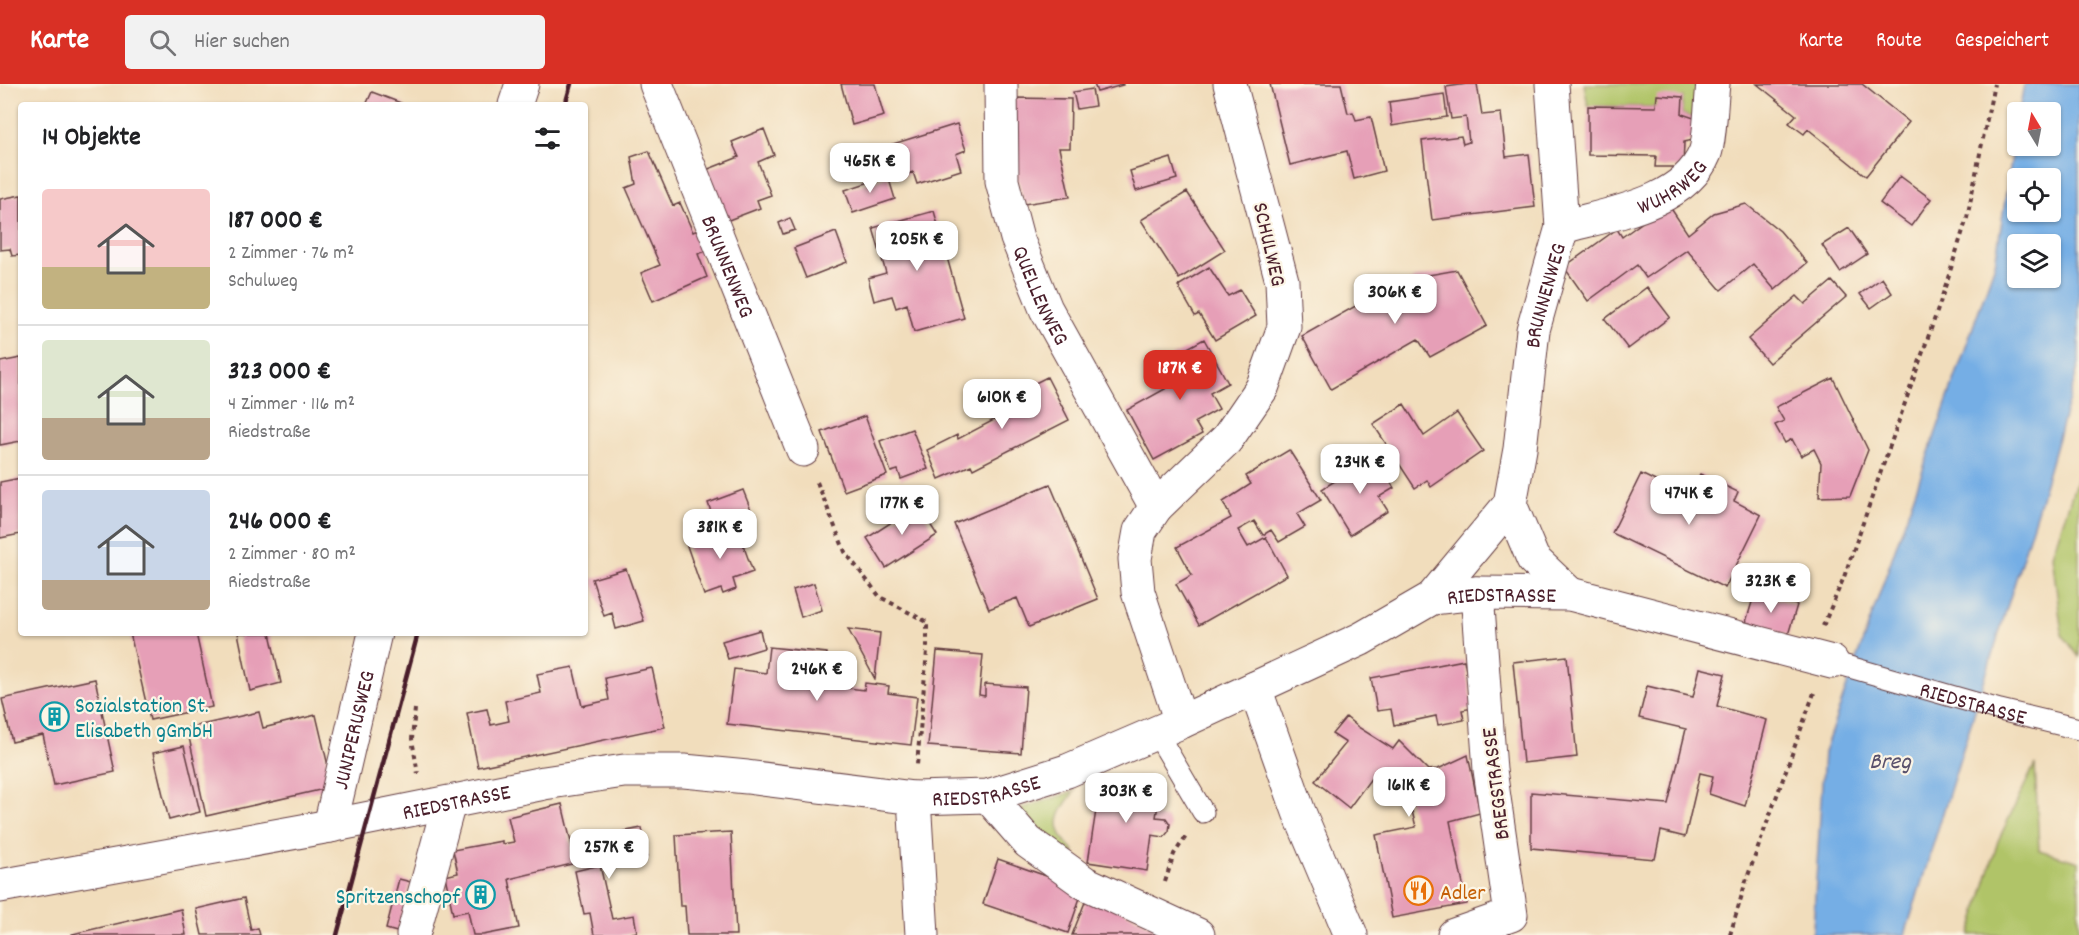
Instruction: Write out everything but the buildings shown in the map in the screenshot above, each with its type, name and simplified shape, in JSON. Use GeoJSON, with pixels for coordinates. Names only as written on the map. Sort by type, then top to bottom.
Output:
{"type":"FeatureCollection","features":[{"type":"Feature","properties":{"kind":"street"},"geometry":{"type":"LineString","coordinates":[[516,102],[522,84]]}},
{"type":"Feature","properties":{"kind":"street","name":"BRUNNENWEG"},"geometry":{"type":"LineString","coordinates":[[656,84],[803,450]]}},
{"type":"Feature","properties":{"kind":"street","name":"QUELLENWEG"},"geometry":{"type":"LineString","coordinates":[[1001,84],[1002,181],[1017,237],[1046,309],[1156,507]]}},
{"type":"Feature","properties":{"kind":"street","name":"SCHULWEG"},"geometry":{"type":"LineString","coordinates":[[1156,507],[1227,439],[1262,388],[1284,327],[1282,281],[1230,84]]}},
{"type":"Feature","properties":{"kind":"street","name":"BRUNNENWEG"},"geometry":{"type":"LineString","coordinates":[[1432,598],[1510,504],[1520,449],[1533,330],[1562,227],[1552,84]]}},
{"type":"Feature","properties":{"kind":"street","name":"WUHRWEG"},"geometry":{"type":"LineString","coordinates":[[1562,227],[1653,202],[1689,177],[1706,152],[1713,84]]}},
{"type":"Feature","properties":{"kind":"street"},"geometry":{"type":"LineString","coordinates":[[1510,504],[1533,559],[1570,594]]}},
{"type":"Feature","properties":{"kind":"street"},"geometry":{"type":"LineString","coordinates":[[1156,507],[1140,531],[1135,559],[1138,592],[1168,727]]}},
{"type":"Feature","properties":{"kind":"street","name":"RIEDSTRASSE"},"geometry":{"type":"LineString","coordinates":[[0,886],[330,826],[544,783],[624,771],[684,771],[914,798],[988,796],[1067,771],[1168,727],[1361,639],[1432,598],[1477,593],[1570,594],[1821,659]]}},
{"type":"Feature","properties":{"kind":"street","name":"BREGSTRASSE"},"geometry":{"type":"LineString","coordinates":[[1454,935],[1511,915],[1490,770],[1477,593]]}},
{"type":"Feature","properties":{"kind":"street","name":"JUNIPERUSWEG"},"geometry":{"type":"LineString","coordinates":[[330,826],[374,636]]}},
{"type":"Feature","properties":{"kind":"street"},"geometry":{"type":"LineString","coordinates":[[1255,688],[1299,812],[1352,935]]}},
{"type":"Feature","properties":{"kind":"street"},"geometry":{"type":"LineString","coordinates":[[988,796],[1028,842],[1084,883],[1198,935]]}},
{"type":"Feature","properties":{"kind":"street","name":"RIEDSTRASSE"},"geometry":{"type":"LineString","coordinates":[[914,798],[921,935]]}},
{"type":"Feature","properties":{"kind":"street"},"geometry":{"type":"LineString","coordinates":[[413,935],[436,805]]}},
{"type":"Feature","properties":{"kind":"lane","name":"RIEDSTRASSE"},"geometry":{"type":"LineString","coordinates":[[1821,659],[2000,710],[2079,729]]}},
{"type":"Feature","properties":{"kind":"lane"},"geometry":{"type":"LineString","coordinates":[[1168,727],[1203,812]]}},
{"type":"Feature","properties":{"kind":"path"},"geometry":{"type":"LineString","coordinates":[[1730,935],[1746,882],[1813,696],[1844,577],[1939,306],[1966,218],[1994,84]]}},
{"type":"Feature","properties":{"kind":"path"},"geometry":{"type":"LineString","coordinates":[[803,450],[845,552],[880,597],[927,622],[927,651],[914,798]]}},
{"type":"Feature","properties":{"kind":"path"},"geometry":{"type":"LineString","coordinates":[[416,710],[412,739],[436,805]]}},
{"type":"Feature","properties":{"kind":"path"},"geometry":{"type":"LineString","coordinates":[[1164,886],[1174,854],[1203,812]]}},
{"type":"Feature","properties":{"kind":"green space"},"geometry":{"type":"Polygon","coordinates":[[[1584,84],[1696,84],[1694,118],[1682,114],[1683,97],[1656,107],[1588,106],[1584,84]]]}},
{"type":"Feature","properties":{"kind":"green space"},"geometry":{"type":"Polygon","coordinates":[[[2079,473],[2079,657],[2062,634],[2052,555],[2079,473]]]}},
{"type":"Feature","properties":{"kind":"green space"},"geometry":{"type":"Polygon","coordinates":[[[2035,764],[2039,850],[2079,862],[2079,935],[1970,935],[1998,841],[2035,764]]]}},
{"type":"Feature","properties":{"kind":"green space"},"geometry":{"type":"Polygon","coordinates":[[[1075,791],[1063,807],[1058,822],[1062,836],[1075,852],[1066,857],[1019,809],[1075,791]]]}},
{"type":"Feature","properties":{"kind":"water","name":"Breg"},"geometry":{"type":"Polygon","coordinates":[[[2024,84],[2079,84],[2079,364],[2038,508],[1905,935],[1812,935],[1824,752],[1995,264],[2007,188],[2007,222],[2061,222],[2061,168],[2010,168],[2012,156],[2061,156],[2061,102],[2021,102],[2024,84]]]}},
{"type":"Feature","properties":{"kind":"railway"},"geometry":{"type":"LineString","coordinates":[[566,102],[571,84]]}},
{"type":"Feature","properties":{"kind":"railway"},"geometry":{"type":"LineString","coordinates":[[337,935],[417,636]]}},
{"type":"Feature","properties":{"kind":"place","name":"Sozialstation St. Elisabeth gGmbH"},"geometry":{"type":"Point","coordinates":[54,717]}},
{"type":"Feature","properties":{"kind":"place","name":"Adler"},"geometry":{"type":"Point","coordinates":[1419,891]}},
{"type":"Feature","properties":{"kind":"place","name":"Spritzenschopf"},"geometry":{"type":"Point","coordinates":[481,895]}}]}
